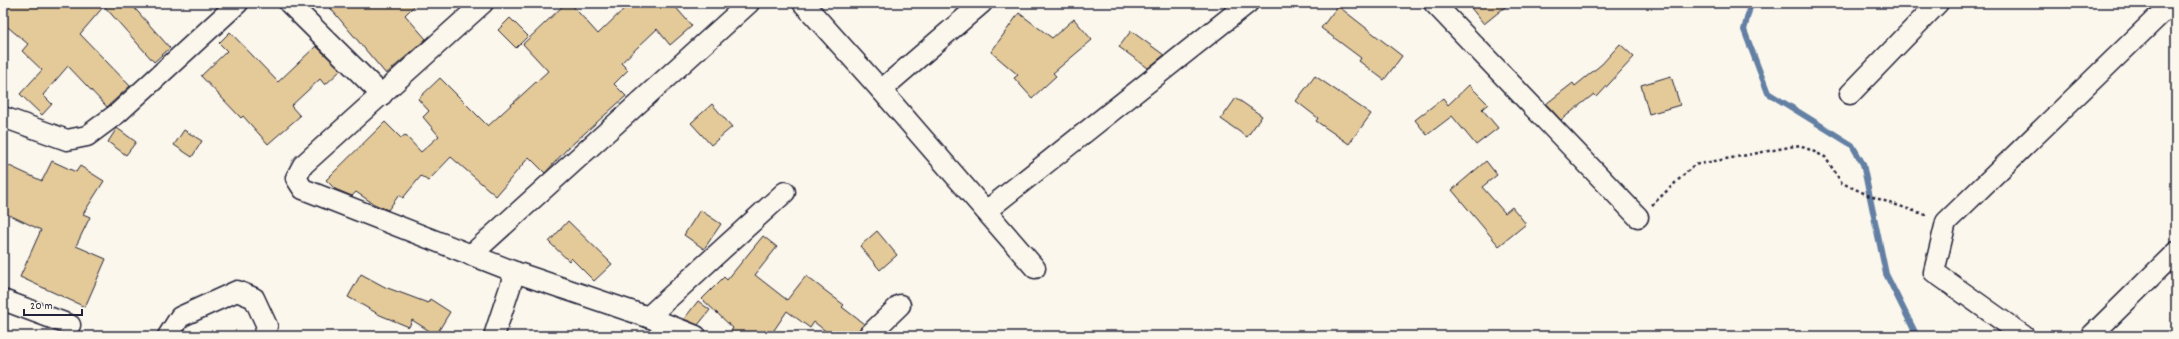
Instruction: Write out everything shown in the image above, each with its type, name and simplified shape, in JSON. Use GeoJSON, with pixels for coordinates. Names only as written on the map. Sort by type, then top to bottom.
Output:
{"type":"FeatureCollection","features":[{"type":"Feature","properties":{"kind":"street"},"geometry":{"type":"LineString","coordinates":[[3,117],[67,140],[87,136],[118,113],[238,3]]}},
{"type":"Feature","properties":{"kind":"street"},"geometry":{"type":"LineString","coordinates":[[289,3],[382,95]]}},
{"type":"Feature","properties":{"kind":"street"},"geometry":{"type":"LineString","coordinates":[[482,3],[303,165],[296,178],[303,188],[471,255],[515,272],[648,317],[696,336]]}},
{"type":"Feature","properties":{"kind":"street"},"geometry":{"type":"LineString","coordinates":[[471,255],[749,3]]}},
{"type":"Feature","properties":{"kind":"street"},"geometry":{"type":"LineString","coordinates":[[803,3],[881,90],[1035,268]]}},
{"type":"Feature","properties":{"kind":"street"},"geometry":{"type":"LineString","coordinates":[[881,90],[982,3]]}},
{"type":"Feature","properties":{"kind":"street"},"geometry":{"type":"LineString","coordinates":[[986,211],[1248,3]]}},
{"type":"Feature","properties":{"kind":"street"},"geometry":{"type":"LineString","coordinates":[[1434,3],[1638,217]]}},
{"type":"Feature","properties":{"kind":"street"},"geometry":{"type":"LineString","coordinates":[[1850,94],[1938,3]]}},
{"type":"Feature","properties":{"kind":"street"},"geometry":{"type":"LineString","coordinates":[[2024,336],[1934,272],[1946,222],[2172,3]]}},
{"type":"Feature","properties":{"kind":"street"},"geometry":{"type":"LineString","coordinates":[[648,317],[785,192]]}},
{"type":"Feature","properties":{"kind":"street"},"geometry":{"type":"LineString","coordinates":[[2091,336],[2176,252]]}},
{"type":"Feature","properties":{"kind":"street"},"geometry":{"type":"LineString","coordinates":[[494,336],[515,272]]}},
{"type":"Feature","properties":{"kind":"street"},"geometry":{"type":"LineString","coordinates":[[168,336],[180,317],[237,291],[254,298],[267,326],[264,336]]}},
{"type":"Feature","properties":{"kind":"street"},"geometry":{"type":"LineString","coordinates":[[3,300],[70,325]]}},
{"type":"Feature","properties":{"kind":"street"},"geometry":{"type":"LineString","coordinates":[[868,336],[900,305]]}},
{"type":"Feature","properties":{"kind":"path"},"geometry":{"type":"LineString","coordinates":[[1638,217],[1694,165],[1800,145],[1825,157],[1842,183],[1870,196],[1946,222]]}},
{"type":"Feature","properties":{"kind":"building"},"geometry":{"type":"Polygon","coordinates":[[[10,3],[130,3],[170,48],[154,62],[104,6],[80,34],[130,86],[107,107],[68,66],[43,95],[52,104],[42,115],[20,94],[42,70],[22,51],[28,44],[3,23],[3,12],[10,3]]]}},
{"type":"Feature","properties":{"kind":"building"},"geometry":{"type":"Polygon","coordinates":[[[326,3],[417,3],[405,15],[426,39],[386,74],[326,3]]]}},
{"type":"Feature","properties":{"kind":"building"},"geometry":{"type":"Polygon","coordinates":[[[566,3],[570,3],[598,34],[630,3],[672,3],[692,26],[670,45],[657,29],[621,63],[628,70],[614,84],[626,96],[566,150],[545,173],[529,157],[496,196],[451,157],[428,181],[421,176],[403,198],[399,195],[388,210],[374,204],[356,192],[352,196],[335,189],[326,180],[385,122],[401,138],[405,135],[421,152],[439,136],[423,117],[429,111],[418,99],[440,78],[488,126],[548,71],[523,44],[566,3]]]}},
{"type":"Feature","properties":{"kind":"building"},"geometry":{"type":"Polygon","coordinates":[[[1467,3],[1510,3],[1484,24],[1467,3]]]}},
{"type":"Feature","properties":{"kind":"building"},"geometry":{"type":"Polygon","coordinates":[[[1338,6],[1402,56],[1384,80],[1359,61],[1361,58],[1321,28],[1338,6]]]}},
{"type":"Feature","properties":{"kind":"building"},"geometry":{"type":"Polygon","coordinates":[[[1019,13],[1052,38],[1074,19],[1092,40],[1053,73],[1056,76],[1032,98],[1014,78],[1018,75],[991,52],[1019,13]]]}},
{"type":"Feature","properties":{"kind":"building"},"geometry":{"type":"Polygon","coordinates":[[[510,18],[528,36],[516,48],[498,30],[510,18]]]}},
{"type":"Feature","properties":{"kind":"building"},"geometry":{"type":"Polygon","coordinates":[[[1131,31],[1164,55],[1148,68],[1119,47],[1131,31]]]}},
{"type":"Feature","properties":{"kind":"building"},"geometry":{"type":"Polygon","coordinates":[[[230,32],[278,82],[316,46],[341,70],[325,85],[320,79],[291,106],[300,116],[268,144],[243,116],[241,118],[201,76],[227,51],[219,43],[230,32]]]}},
{"type":"Feature","properties":{"kind":"building"},"geometry":{"type":"Polygon","coordinates":[[[1620,44],[1634,57],[1597,97],[1594,94],[1561,120],[1546,104],[1573,83],[1575,86],[1602,64],[1620,44]]]}},
{"type":"Feature","properties":{"kind":"building"},"geometry":{"type":"Polygon","coordinates":[[[1315,76],[1371,114],[1349,144],[1316,121],[1318,118],[1296,101],[1315,76]]]}},
{"type":"Feature","properties":{"kind":"building"},"geometry":{"type":"Polygon","coordinates":[[[1671,76],[1680,105],[1649,114],[1641,85],[1671,76]]]}},
{"type":"Feature","properties":{"kind":"building"},"geometry":{"type":"Polygon","coordinates":[[[1469,85],[1488,104],[1482,109],[1498,128],[1476,145],[1452,116],[1427,135],[1415,120],[1443,98],[1448,105],[1469,85]]]}},
{"type":"Feature","properties":{"kind":"building"},"geometry":{"type":"Polygon","coordinates":[[[1236,98],[1262,116],[1247,137],[1221,119],[1236,98]]]}},
{"type":"Feature","properties":{"kind":"building"},"geometry":{"type":"Polygon","coordinates":[[[712,104],[732,127],[711,145],[691,123],[712,104]]]}},
{"type":"Feature","properties":{"kind":"building"},"geometry":{"type":"Polygon","coordinates":[[[117,128],[136,142],[126,155],[108,142],[117,128]]]}},
{"type":"Feature","properties":{"kind":"building"},"geometry":{"type":"Polygon","coordinates":[[[184,130],[202,141],[192,157],[174,145],[184,130]]]}},
{"type":"Feature","properties":{"kind":"building"},"geometry":{"type":"Polygon","coordinates":[[[52,161],[76,172],[80,166],[104,181],[83,214],[90,217],[76,246],[106,259],[85,307],[20,277],[41,230],[3,212],[3,163],[42,181],[52,161]]]}},
{"type":"Feature","properties":{"kind":"building"},"geometry":{"type":"Polygon","coordinates":[[[1486,161],[1497,175],[1482,187],[1505,213],[1512,207],[1526,224],[1499,246],[1452,190],[1486,161]]]}},
{"type":"Feature","properties":{"kind":"building"},"geometry":{"type":"Polygon","coordinates":[[[700,210],[721,224],[704,249],[684,235],[700,210]]]}},
{"type":"Feature","properties":{"kind":"building"},"geometry":{"type":"Polygon","coordinates":[[[568,221],[612,264],[594,281],[571,258],[569,261],[549,242],[568,221]]]}},
{"type":"Feature","properties":{"kind":"building"},"geometry":{"type":"Polygon","coordinates":[[[877,231],[897,255],[880,270],[860,246],[877,231]]]}},
{"type":"Feature","properties":{"kind":"building"},"geometry":{"type":"Polygon","coordinates":[[[763,236],[777,247],[755,275],[787,300],[806,276],[844,305],[842,307],[864,324],[857,332],[857,336],[832,336],[814,322],[810,328],[787,311],[770,336],[728,336],[733,328],[702,299],[724,277],[727,280],[763,236]]]}},
{"type":"Feature","properties":{"kind":"building"},"geometry":{"type":"Polygon","coordinates":[[[361,274],[385,287],[428,303],[430,299],[450,312],[436,335],[412,320],[409,327],[380,315],[348,297],[361,274]]]}},
{"type":"Feature","properties":{"kind":"building"},"geometry":{"type":"Polygon","coordinates":[[[698,301],[710,310],[698,325],[684,319],[698,301]]]}},
{"type":"Feature","properties":{"kind":"waterway"},"geometry":{"type":"LineString","coordinates":[[1751,3],[1744,30],[1768,93],[1852,145],[1863,164],[1886,274],[1917,336]]}}]}
